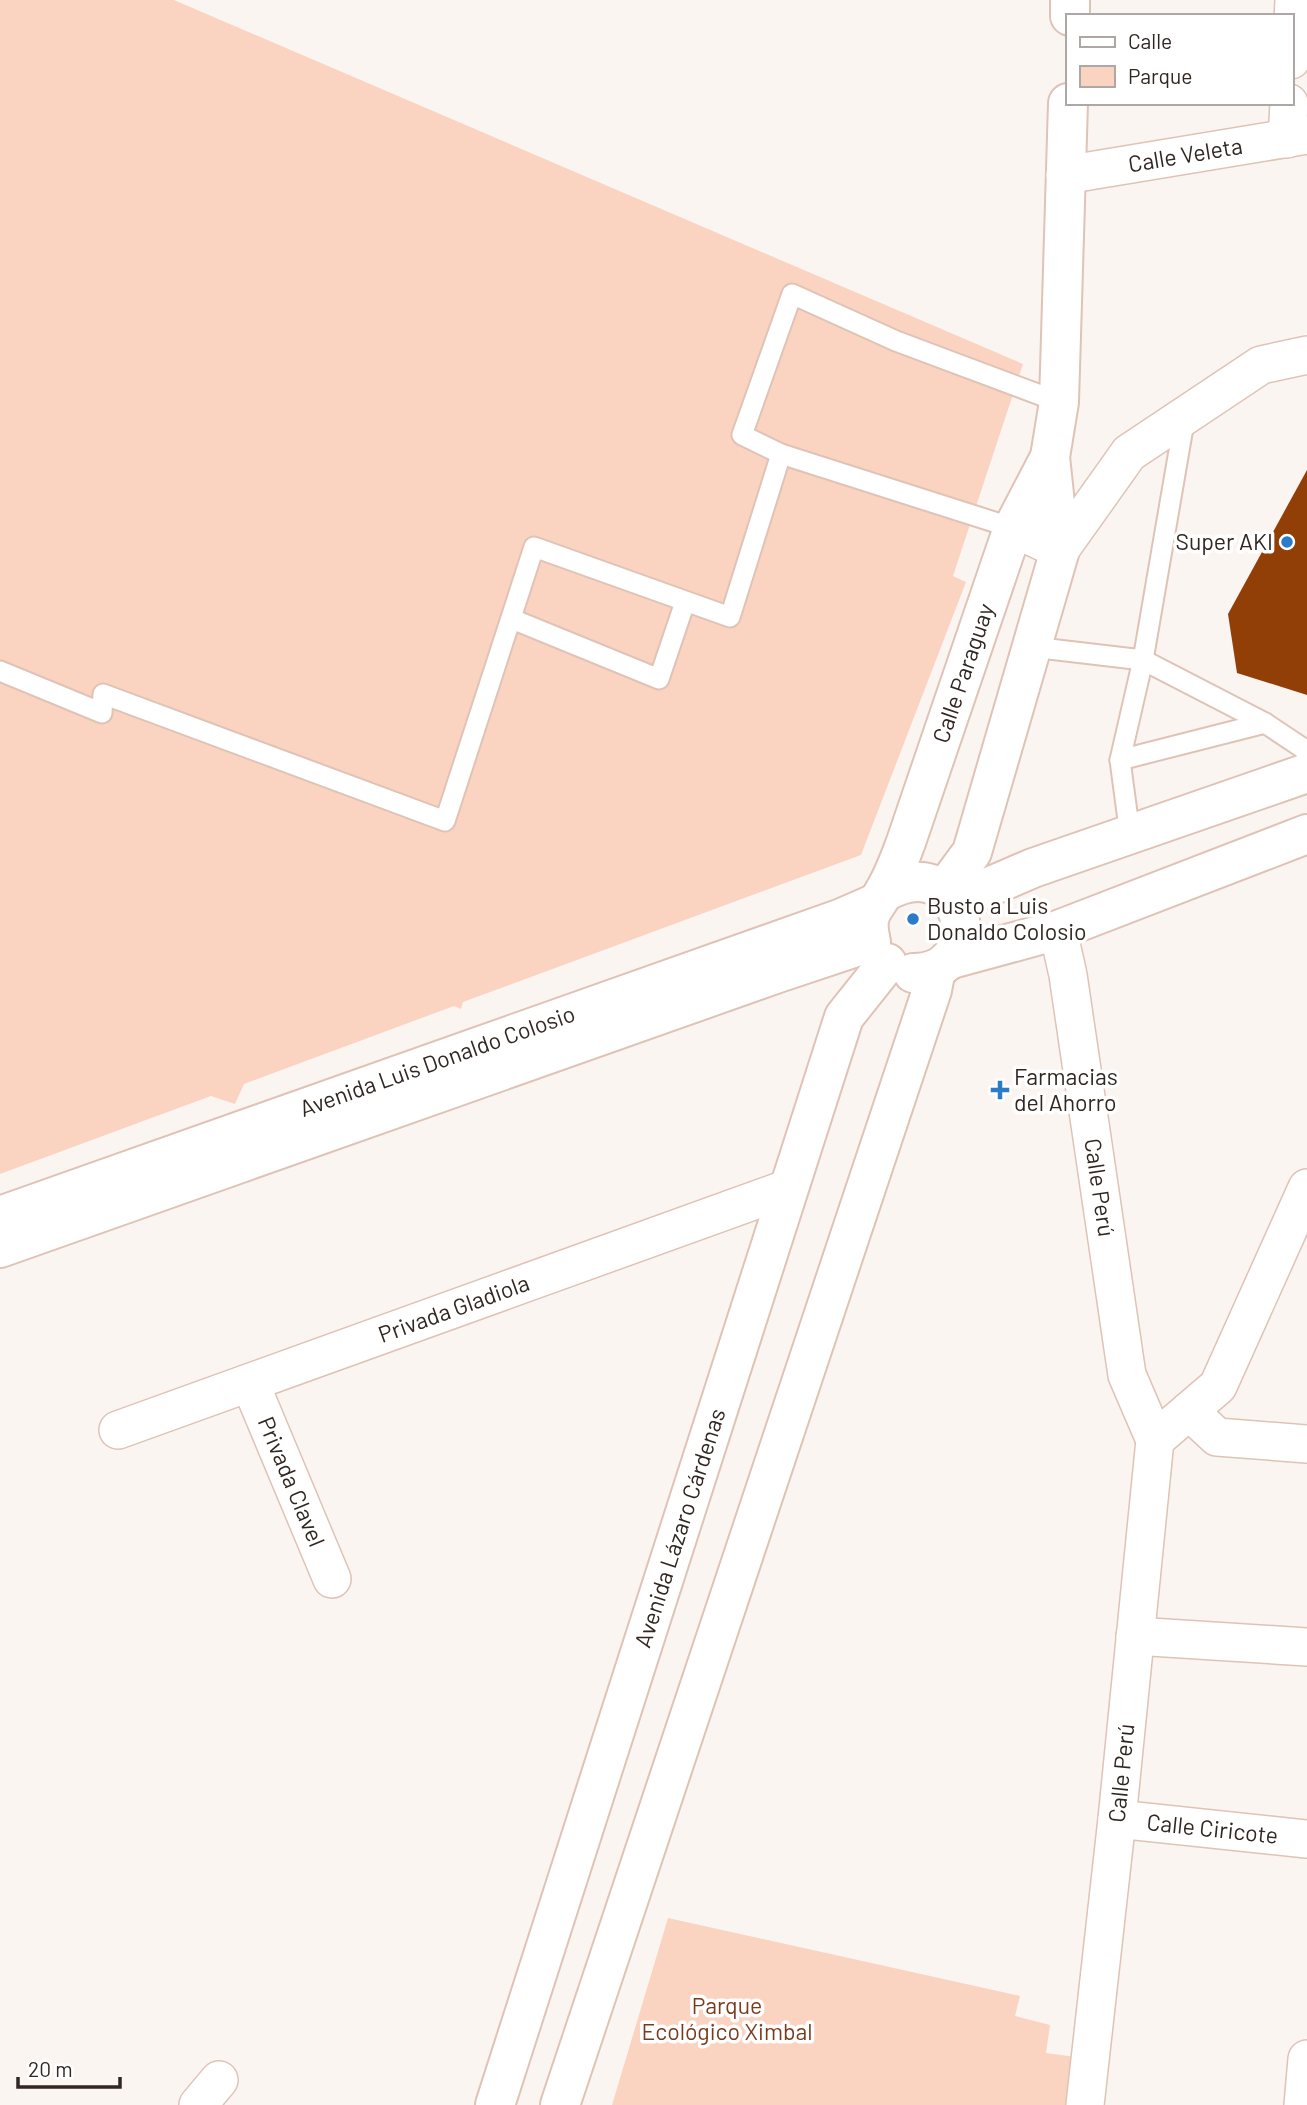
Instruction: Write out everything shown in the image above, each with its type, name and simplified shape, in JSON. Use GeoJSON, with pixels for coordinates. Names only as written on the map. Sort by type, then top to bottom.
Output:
{"type":"FeatureCollection","features":[{"type":"Feature","properties":{"kind":"main road","name":"Calle Paraguay"},"geometry":{"type":"LineString","coordinates":[[949,896],[972,852],[1060,550],[1050,457],[1059,402],[1068,105]]}},
{"type":"Feature","properties":{"kind":"main road","name":"Calle Paraguay"},"geometry":{"type":"LineString","coordinates":[[879,898],[906,842],[1013,528],[1050,457]]}},
{"type":"Feature","properties":{"kind":"main road"},"geometry":{"type":"LineString","coordinates":[[949,896],[1307,773]]}},
{"type":"Feature","properties":{"kind":"main road"},"geometry":{"type":"LineString","coordinates":[[560,2105],[923,1017],[942,965],[957,947],[962,932],[961,916],[949,896],[929,883],[914,881],[898,884],[879,898],[868,929],[879,953],[907,973],[922,973],[942,965],[1058,930],[1304,836]]}},
{"type":"Feature","properties":{"kind":"main road","name":"Avenida Luis Donaldo Colosio"},"geometry":{"type":"LineString","coordinates":[[0,1216],[842,918],[879,898]]}},
{"type":"Feature","properties":{"kind":"main road"},"geometry":{"type":"LineString","coordinates":[[0,1248],[751,982],[879,953]]}},
{"type":"Feature","properties":{"kind":"main road","name":"Avenida Lázaro Cárdenas"},"geometry":{"type":"LineString","coordinates":[[495,2105],[844,1017],[879,953]]}},
{"type":"Feature","properties":{"kind":"street"},"geometry":{"type":"LineString","coordinates":[[1293,20],[1294,0]]}},
{"type":"Feature","properties":{"kind":"street","name":"Calle Veleta"},"geometry":{"type":"LineString","coordinates":[[1065,176],[1294,126]]}},
{"type":"Feature","properties":{"kind":"street"},"geometry":{"type":"LineString","coordinates":[[1013,528],[1060,550],[1129,453],[1261,365],[1307,355]]}},
{"type":"Feature","properties":{"kind":"street","name":"Calle Perú"},"geometry":{"type":"LineString","coordinates":[[1058,930],[1068,975],[1127,1376],[1155,1440],[1085,2105]]}},
{"type":"Feature","properties":{"kind":"street","name":"Privada Gladiola"},"geometry":{"type":"LineString","coordinates":[[118,1430],[789,1188]]}},
{"type":"Feature","properties":{"kind":"street"},"geometry":{"type":"LineString","coordinates":[[1155,1440],[1217,1386],[1307,1188]]}},
{"type":"Feature","properties":{"kind":"street","name":"Privada Clavel"},"geometry":{"type":"LineString","coordinates":[[250,1383],[332,1579]]}},
{"type":"Feature","properties":{"kind":"street"},"geometry":{"type":"LineString","coordinates":[[1189,1411],[1217,1437],[1307,1444]]}},
{"type":"Feature","properties":{"kind":"street"},"geometry":{"type":"LineString","coordinates":[[1135,1636],[1307,1647]]}},
{"type":"Feature","properties":{"kind":"street","name":"Calle Ciricote"},"geometry":{"type":"LineString","coordinates":[[1117,1819],[1307,1839]]}},
{"type":"Feature","properties":{"kind":"street"},"geometry":{"type":"LineString","coordinates":[[1303,2105],[1307,2059]]}},
{"type":"Feature","properties":{"kind":"lane"},"geometry":{"type":"LineString","coordinates":[[1013,528],[781,454],[742,435],[792,294],[896,341],[1059,402]]}},
{"type":"Feature","properties":{"kind":"lane"},"geometry":{"type":"LineString","coordinates":[[1130,835],[1120,760],[1143,660],[1185,416]]}},
{"type":"Feature","properties":{"kind":"lane"},"geometry":{"type":"LineString","coordinates":[[0,671],[102,713],[103,695],[445,821],[534,547],[730,617],[781,454]]}},
{"type":"Feature","properties":{"kind":"lane"},"geometry":{"type":"LineString","coordinates":[[512,619],[659,679],[685,602]]}},
{"type":"Feature","properties":{"kind":"lane"},"geometry":{"type":"LineString","coordinates":[[1032,647],[1143,660],[1265,723],[1307,751]]}},
{"type":"Feature","properties":{"kind":"lane"},"geometry":{"type":"LineString","coordinates":[[1120,760],[1265,723]]}},
{"type":"Feature","properties":{"kind":"green space"},"geometry":{"type":"Polygon","coordinates":[[[0,0],[174,0],[1023,364],[953,576],[966,582],[861,855],[463,1002],[461,1009],[454,1006],[244,1084],[235,1104],[211,1096],[0,1174],[0,0]]]}},
{"type":"Feature","properties":{"kind":"green space","name":"Parque Ecológico Ximbal"},"geometry":{"type":"Polygon","coordinates":[[[668,1918],[1020,1996],[1015,2016],[1050,2025],[1046,2053],[1091,2059],[1086,2105],[612,2105],[668,1918]]]}},
{"type":"Feature","properties":{"kind":"building","name":"Super AKI"},"geometry":{"type":"Polygon","coordinates":[[[1307,470],[1307,695],[1237,673],[1228,614],[1307,470]]]}},
{"type":"Feature","properties":{"kind":"place","name":"Super AKI"},"geometry":{"type":"Point","coordinates":[1287,542]}},
{"type":"Feature","properties":{"kind":"place","name":"Busto a Luis Donaldo Colosio"},"geometry":{"type":"Point","coordinates":[913,919]}},
{"type":"Feature","properties":{"kind":"place","name":"Farmacias del Ahorro"},"geometry":{"type":"Point","coordinates":[1000,1090]}}]}
